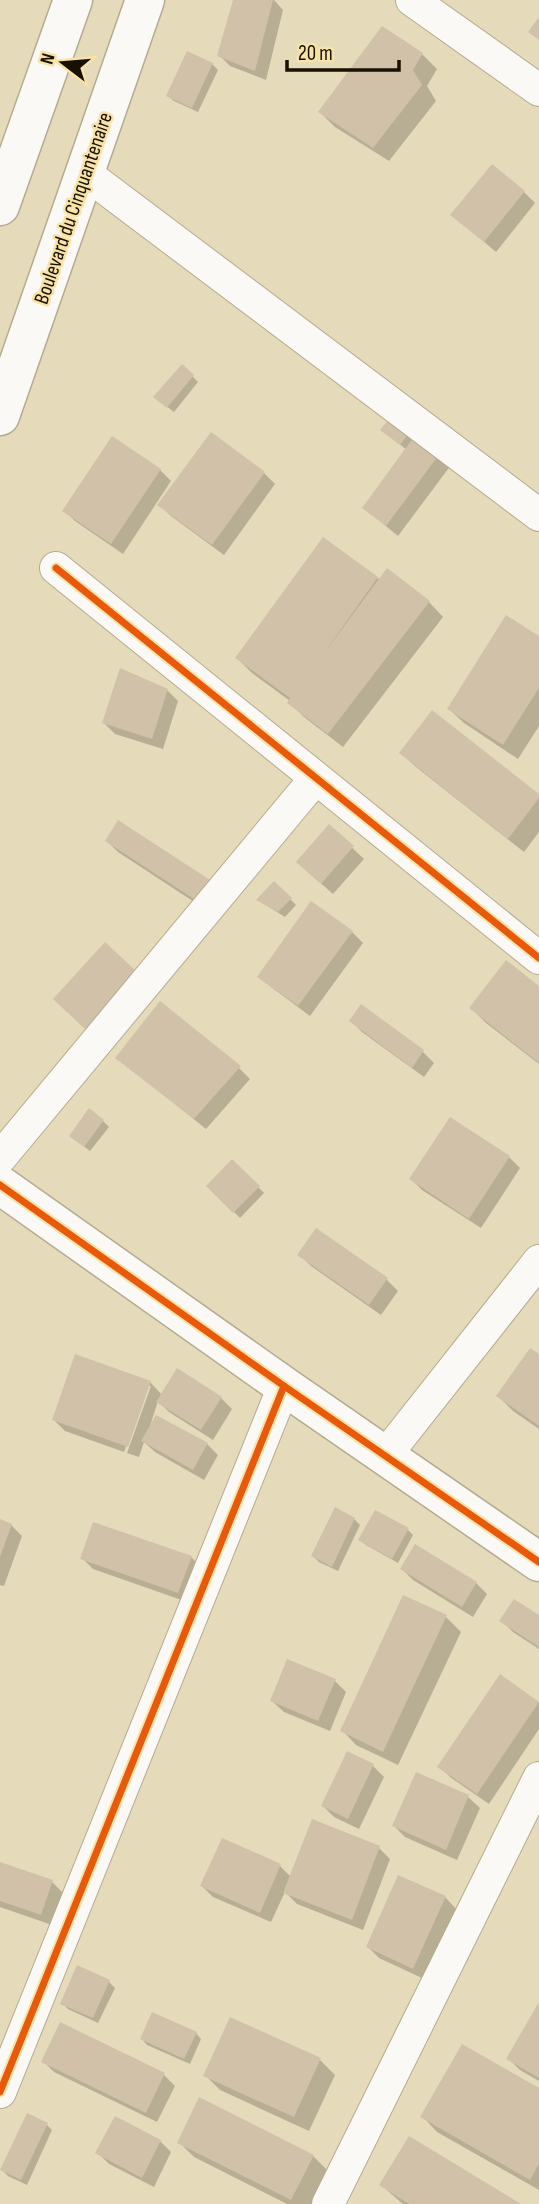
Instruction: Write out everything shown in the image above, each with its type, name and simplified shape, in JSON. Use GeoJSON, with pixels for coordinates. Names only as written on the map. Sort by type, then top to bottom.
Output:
{"type":"FeatureCollection","features":[{"type":"Feature","properties":{"kind":"main road"},"geometry":{"type":"LineString","coordinates":[[0,206],[73,0]]}},
{"type":"Feature","properties":{"kind":"main road","name":"Boulevard du Cinquantenaire"},"geometry":{"type":"LineString","coordinates":[[0,416],[145,0]]}},
{"type":"Feature","properties":{"kind":"main road"},"geometry":{"type":"LineString","coordinates":[[0,1185],[539,1562]]}},
{"type":"Feature","properties":{"kind":"street"},"geometry":{"type":"LineString","coordinates":[[412,0],[539,90]]}},
{"type":"Feature","properties":{"kind":"street"},"geometry":{"type":"LineString","coordinates":[[85,173],[539,514]]}},
{"type":"Feature","properties":{"kind":"street"},"geometry":{"type":"LineString","coordinates":[[56,568],[539,958]]}},
{"type":"Feature","properties":{"kind":"street"},"geometry":{"type":"LineString","coordinates":[[0,1158],[315,779]]}},
{"type":"Feature","properties":{"kind":"street"},"geometry":{"type":"LineString","coordinates":[[385,1456],[539,1261]]}},
{"type":"Feature","properties":{"kind":"street"},"geometry":{"type":"LineString","coordinates":[[0,2092],[284,1386]]}},
{"type":"Feature","properties":{"kind":"street"},"geometry":{"type":"LineString","coordinates":[[328,2204],[539,1778]]}},
{"type":"Feature","properties":{"kind":"building"},"geometry":{"type":"Polygon","coordinates":[[[233,0],[273,0],[255,71],[217,56],[233,0]]]}},
{"type":"Feature","properties":{"kind":"building"},"geometry":{"type":"Polygon","coordinates":[[[539,17],[539,40],[528,32],[539,17]]]}},
{"type":"Feature","properties":{"kind":"building"},"geometry":{"type":"Polygon","coordinates":[[[382,26],[423,53],[413,70],[422,85],[373,148],[318,112],[382,26]]]}},
{"type":"Feature","properties":{"kind":"building"},"geometry":{"type":"Polygon","coordinates":[[[187,51],[213,63],[192,108],[166,96],[187,51]]]}},
{"type":"Feature","properties":{"kind":"building"},"geometry":{"type":"Polygon","coordinates":[[[492,164],[525,191],[484,242],[450,215],[492,164]]]}},
{"type":"Feature","properties":{"kind":"building"},"geometry":{"type":"Polygon","coordinates":[[[182,364],[194,375],[167,408],[153,397],[182,364]]]}},
{"type":"Feature","properties":{"kind":"building"},"geometry":{"type":"Polygon","coordinates":[[[392,415],[411,430],[400,445],[380,430],[392,415]]]}},
{"type":"Feature","properties":{"kind":"building"},"geometry":{"type":"Polygon","coordinates":[[[419,430],[444,448],[386,526],[362,508],[419,430]]]}},
{"type":"Feature","properties":{"kind":"building"},"geometry":{"type":"Polygon","coordinates":[[[211,432],[265,472],[212,545],[157,505],[211,432]]]}},
{"type":"Feature","properties":{"kind":"building"},"geometry":{"type":"Polygon","coordinates":[[[112,436],[161,469],[111,544],[62,511],[112,436]]]}},
{"type":"Feature","properties":{"kind":"building"},"geometry":{"type":"Polygon","coordinates":[[[323,537],[378,577],[324,653],[387,568],[430,601],[328,734],[287,703],[290,698],[235,658],[323,537]]]}},
{"type":"Feature","properties":{"kind":"building"},"geometry":{"type":"Polygon","coordinates":[[[506,615],[539,636],[539,688],[503,745],[447,709],[506,615]]]}},
{"type":"Feature","properties":{"kind":"building"},"geometry":{"type":"Polygon","coordinates":[[[120,668],[168,689],[152,739],[102,723],[120,668]]]}},
{"type":"Feature","properties":{"kind":"building"},"geometry":{"type":"Polygon","coordinates":[[[432,710],[539,794],[539,798],[508,839],[399,753],[432,710]]]}},
{"type":"Feature","properties":{"kind":"building"},"geometry":{"type":"Polygon","coordinates":[[[118,820],[210,880],[197,901],[105,841],[118,820]]]}},
{"type":"Feature","properties":{"kind":"building"},"geometry":{"type":"Polygon","coordinates":[[[329,824],[354,846],[321,884],[296,862],[329,824]]]}},
{"type":"Feature","properties":{"kind":"building"},"geometry":{"type":"Polygon","coordinates":[[[274,881],[292,898],[278,912],[256,900],[274,881]]]}},
{"type":"Feature","properties":{"kind":"building"},"geometry":{"type":"Polygon","coordinates":[[[311,901],[353,931],[298,1006],[257,977],[311,901]]]}},
{"type":"Feature","properties":{"kind":"building"},"geometry":{"type":"Polygon","coordinates":[[[105,942],[137,972],[85,1029],[53,999],[105,942]]]}},
{"type":"Feature","properties":{"kind":"building"},"geometry":{"type":"Polygon","coordinates":[[[506,960],[539,986],[539,1063],[469,1008],[506,960]]]}},
{"type":"Feature","properties":{"kind":"building"},"geometry":{"type":"Polygon","coordinates":[[[160,1001],[241,1066],[194,1119],[115,1058],[160,1001]]]}},
{"type":"Feature","properties":{"kind":"building"},"geometry":{"type":"Polygon","coordinates":[[[361,1004],[424,1050],[412,1068],[349,1021],[361,1004]]]}},
{"type":"Feature","properties":{"kind":"building"},"geometry":{"type":"Polygon","coordinates":[[[89,1108],[104,1120],[84,1147],[69,1136],[89,1108]]]}},
{"type":"Feature","properties":{"kind":"building"},"geometry":{"type":"Polygon","coordinates":[[[450,1117],[510,1156],[469,1219],[409,1179],[450,1117]]]}},
{"type":"Feature","properties":{"kind":"building"},"geometry":{"type":"Polygon","coordinates":[[[232,1159],[260,1186],[233,1213],[206,1186],[232,1159]]]}},
{"type":"Feature","properties":{"kind":"building"},"geometry":{"type":"Polygon","coordinates":[[[316,1228],[388,1278],[369,1305],[297,1255],[316,1228]]]}},
{"type":"Feature","properties":{"kind":"building"},"geometry":{"type":"Polygon","coordinates":[[[530,1348],[539,1354],[539,1426],[496,1396],[530,1348]]]}},
{"type":"Feature","properties":{"kind":"building"},"geometry":{"type":"Polygon","coordinates":[[[75,1354],[151,1381],[128,1447],[52,1420],[75,1354]]]}},
{"type":"Feature","properties":{"kind":"building"},"geometry":{"type":"Polygon","coordinates":[[[177,1368],[222,1397],[201,1430],[156,1402],[177,1368]]]}},
{"type":"Feature","properties":{"kind":"building"},"geometry":{"type":"Polygon","coordinates":[[[156,1415],[208,1443],[193,1470],[141,1441],[156,1415]]]}},
{"type":"Feature","properties":{"kind":"building"},"geometry":{"type":"Polygon","coordinates":[[[335,1507],[355,1518],[332,1567],[311,1556],[335,1507]]]}},
{"type":"Feature","properties":{"kind":"building"},"geometry":{"type":"Polygon","coordinates":[[[375,1510],[409,1528],[392,1559],[358,1540],[375,1510]]]}},
{"type":"Feature","properties":{"kind":"building"},"geometry":{"type":"Polygon","coordinates":[[[0,1519],[12,1524],[0,1557],[0,1519]]]}},
{"type":"Feature","properties":{"kind":"building"},"geometry":{"type":"Polygon","coordinates":[[[93,1522],[192,1556],[178,1593],[80,1559],[93,1522]]]}},
{"type":"Feature","properties":{"kind":"building"},"geometry":{"type":"Polygon","coordinates":[[[415,1544],[477,1582],[462,1607],[400,1569],[415,1544]]]}},
{"type":"Feature","properties":{"kind":"building"},"geometry":{"type":"Polygon","coordinates":[[[403,1595],[447,1615],[383,1752],[340,1731],[403,1595]]]}},
{"type":"Feature","properties":{"kind":"building"},"geometry":{"type":"Polygon","coordinates":[[[514,1599],[539,1615],[539,1647],[499,1621],[514,1599]]]}},
{"type":"Feature","properties":{"kind":"building"},"geometry":{"type":"Polygon","coordinates":[[[287,1659],[336,1679],[318,1721],[270,1701],[287,1659]]]}},
{"type":"Feature","properties":{"kind":"building"},"geometry":{"type":"Polygon","coordinates":[[[500,1674],[539,1702],[477,1794],[437,1767],[500,1674]]]}},
{"type":"Feature","properties":{"kind":"building"},"geometry":{"type":"Polygon","coordinates":[[[347,1751],[374,1764],[348,1819],[321,1806],[347,1751]]]}},
{"type":"Feature","properties":{"kind":"building"},"geometry":{"type":"Polygon","coordinates":[[[416,1772],[469,1795],[446,1850],[392,1826],[416,1772]]]}},
{"type":"Feature","properties":{"kind":"building"},"geometry":{"type":"Polygon","coordinates":[[[312,1819],[380,1846],[352,1920],[283,1893],[312,1819]]]}},
{"type":"Feature","properties":{"kind":"building"},"geometry":{"type":"Polygon","coordinates":[[[222,1838],[281,1864],[260,1913],[200,1886],[222,1838]]]}},
{"type":"Feature","properties":{"kind":"building"},"geometry":{"type":"Polygon","coordinates":[[[0,1862],[53,1880],[41,1915],[0,1901],[0,1862]]]}},
{"type":"Feature","properties":{"kind":"building"},"geometry":{"type":"Polygon","coordinates":[[[398,1875],[446,1896],[413,1969],[366,1947],[398,1875]]]}},
{"type":"Feature","properties":{"kind":"building"},"geometry":{"type":"Polygon","coordinates":[[[77,1965],[110,1980],[93,2018],[60,2004],[77,1965]]]}},
{"type":"Feature","properties":{"kind":"building"},"geometry":{"type":"Polygon","coordinates":[[[539,2002],[539,2078],[506,2059],[539,2002]]]}},
{"type":"Feature","properties":{"kind":"building"},"geometry":{"type":"Polygon","coordinates":[[[152,2012],[197,2032],[184,2059],[140,2039],[152,2012]]]}},
{"type":"Feature","properties":{"kind":"building"},"geometry":{"type":"Polygon","coordinates":[[[230,2017],[321,2058],[294,2117],[203,2076],[230,2017]]]}},
{"type":"Feature","properties":{"kind":"building"},"geometry":{"type":"Polygon","coordinates":[[[60,2022],[165,2073],[146,2113],[41,2062],[60,2022]]]}},
{"type":"Feature","properties":{"kind":"building"},"geometry":{"type":"Polygon","coordinates":[[[462,2044],[539,2088],[539,2164],[530,2180],[420,2117],[462,2044]]]}},
{"type":"Feature","properties":{"kind":"building"},"geometry":{"type":"Polygon","coordinates":[[[199,2097],[314,2155],[291,2200],[177,2143],[199,2097]]]}},
{"type":"Feature","properties":{"kind":"building"},"geometry":{"type":"Polygon","coordinates":[[[27,2113],[48,2123],[21,2180],[0,2170],[27,2113]]]}},
{"type":"Feature","properties":{"kind":"building"},"geometry":{"type":"Polygon","coordinates":[[[115,2116],[161,2140],[142,2178],[95,2153],[115,2116]]]}},
{"type":"Feature","properties":{"kind":"building"},"geometry":{"type":"Polygon","coordinates":[[[409,2136],[521,2204],[409,2204],[379,2185],[409,2136]]]}},
{"type":"Feature","properties":{"kind":"cycle path"},"geometry":{"type":"LineString","coordinates":[[56,568],[539,958]]}},
{"type":"Feature","properties":{"kind":"cycle path"},"geometry":{"type":"LineString","coordinates":[[0,1185],[539,1562]]}},
{"type":"Feature","properties":{"kind":"cycle path"},"geometry":{"type":"LineString","coordinates":[[0,2092],[284,1386]]}}]}
